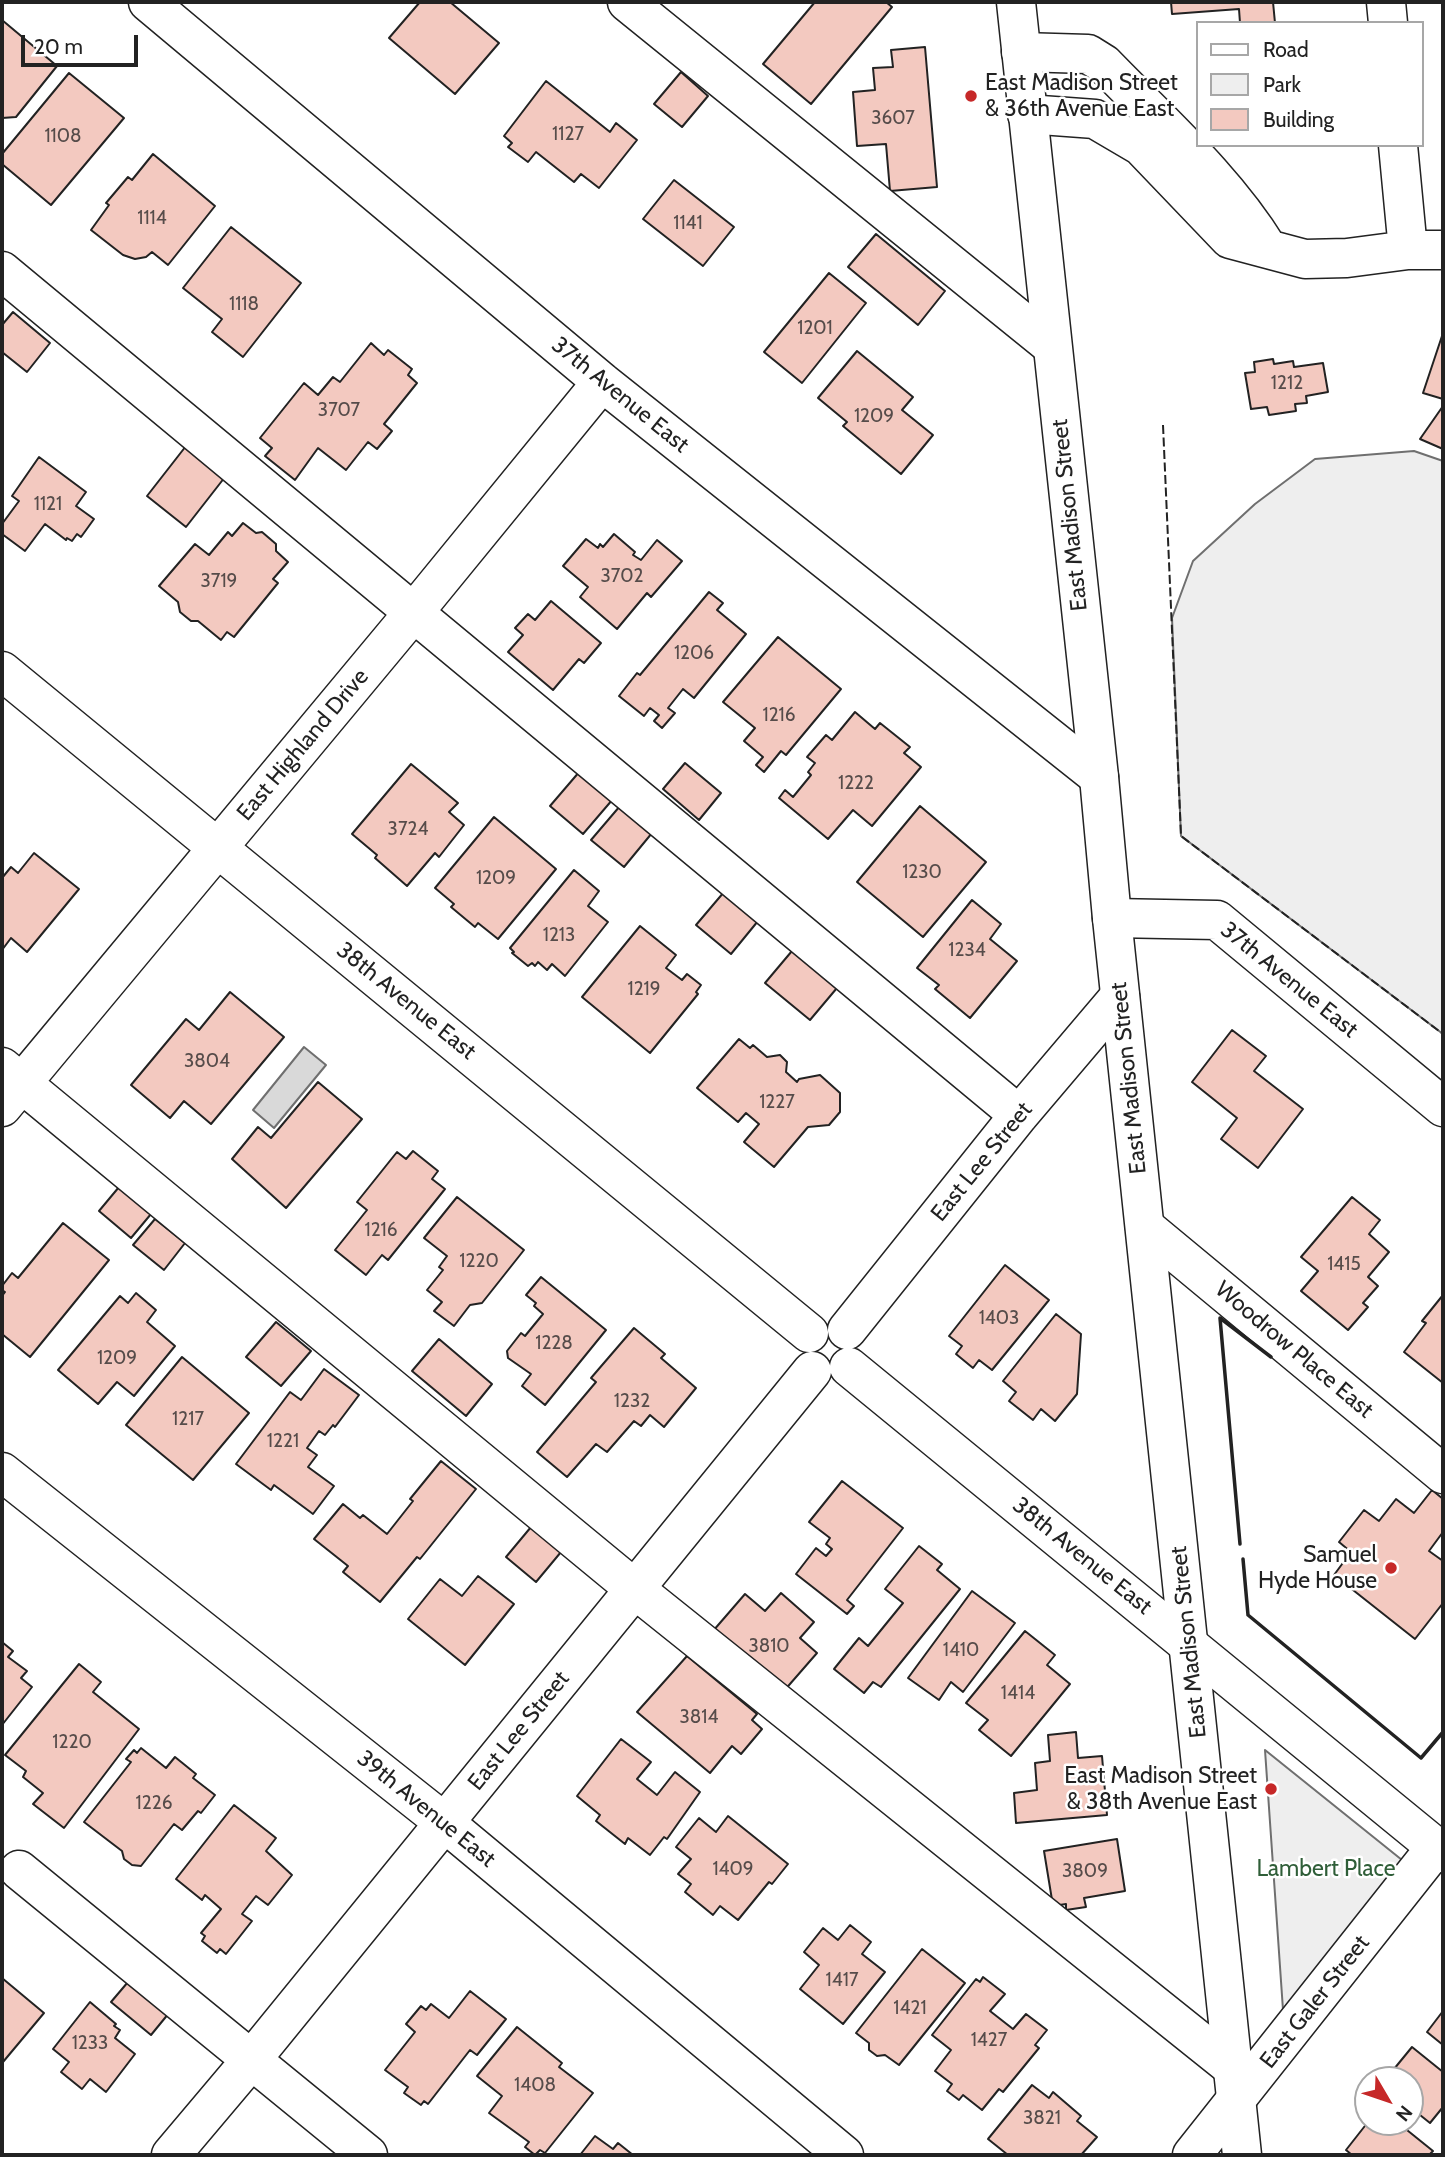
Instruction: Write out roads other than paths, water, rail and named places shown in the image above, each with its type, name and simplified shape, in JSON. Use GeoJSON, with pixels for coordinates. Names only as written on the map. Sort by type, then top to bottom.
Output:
{"type":"FeatureCollection","features":[{"type":"Feature","properties":{"kind":"street","name":"37th Avenue East"},"geometry":{"type":"LineString","coordinates":[[148,2],[602,382],[1099,777]]}},
{"type":"Feature","properties":{"kind":"street"},"geometry":{"type":"LineString","coordinates":[[627,2],[1052,346]]}},
{"type":"Feature","properties":{"kind":"street","name":"East Madison Street"},"geometry":{"type":"LineString","coordinates":[[1016,2],[1242,2155]]}},
{"type":"Feature","properties":{"kind":"street"},"geometry":{"type":"LineString","coordinates":[[1386,2],[1388,21]]}},
{"type":"Feature","properties":{"kind":"street"},"geometry":{"type":"LineString","coordinates":[[1021,52],[1088,54],[1104,64],[1249,218],[1268,249]]}},
{"type":"Feature","properties":{"kind":"street"},"geometry":{"type":"LineString","coordinates":[[1027,114],[1095,118],[1140,146],[1230,239],[1306,259],[1425,250],[1399,147]]}},
{"type":"Feature","properties":{"kind":"street"},"geometry":{"type":"LineString","coordinates":[[2,271],[1019,1115]]}},
{"type":"Feature","properties":{"kind":"street","name":"East Highland Drive"},"geometry":{"type":"LineString","coordinates":[[8,1086],[217,846],[414,612],[602,382]]}},
{"type":"Feature","properties":{"kind":"street","name":"38th Avenue East"},"geometry":{"type":"LineString","coordinates":[[2,671],[809,1333]]}},
{"type":"Feature","properties":{"kind":"street","name":"37th Avenue East"},"geometry":{"type":"LineString","coordinates":[[1112,918],[1217,920],[1443,1107]]}},
{"type":"Feature","properties":{"kind":"street","name":"East Lee Street"},"geometry":{"type":"LineString","coordinates":[[847,1330],[1019,1115],[1120,996]]}},
{"type":"Feature","properties":{"kind":"street"},"geometry":{"type":"LineString","coordinates":[[8,1086],[636,1590],[1235,2085]]}},
{"type":"Feature","properties":{"kind":"street","name":"Woodrow Place East"},"geometry":{"type":"LineString","coordinates":[[1144,1227],[1443,1474]]}},
{"type":"Feature","properties":{"kind":"street"},"geometry":{"type":"LineString","coordinates":[[825,1323],[847,1330],[856,1347],[856,1356],[849,1367],[838,1376],[829,1377],[812,1371],[803,1356],[803,1347],[809,1333],[825,1323]]}},
{"type":"Feature","properties":{"kind":"street","name":"38th Avenue East"},"geometry":{"type":"LineString","coordinates":[[849,1367],[1440,1850]]}},
{"type":"Feature","properties":{"kind":"street","name":"East Lee Street"},"geometry":{"type":"LineString","coordinates":[[171,2155],[636,1590],[812,1371]]}},
{"type":"Feature","properties":{"kind":"street","name":"39th Avenue East"},"geometry":{"type":"LineString","coordinates":[[2,1472],[444,1823],[844,2155]]}},
{"type":"Feature","properties":{"kind":"street","name":"East Galer Street"},"geometry":{"type":"LineString","coordinates":[[1192,2155],[1235,2085],[1440,1850]]}},
{"type":"Feature","properties":{"kind":"street"},"geometry":{"type":"LineString","coordinates":[[19,1870],[368,2155]]}},
{"type":"Feature","properties":{"kind":"place","name":"East Madison Street & 36th Avenue East"},"geometry":{"type":"Point","coordinates":[971,96]}},
{"type":"Feature","properties":{"kind":"place","name":"Samuel Hyde House"},"geometry":{"type":"Point","coordinates":[1391,1568]}},
{"type":"Feature","properties":{"kind":"place","name":"East Madison Street & 38th Avenue East"},"geometry":{"type":"Point","coordinates":[1271,1789]}},
{"type":"Feature","properties":{"kind":"park label","name":"Lambert Place"},"geometry":{"type":"Point","coordinates":[1326,1869]}}]}
